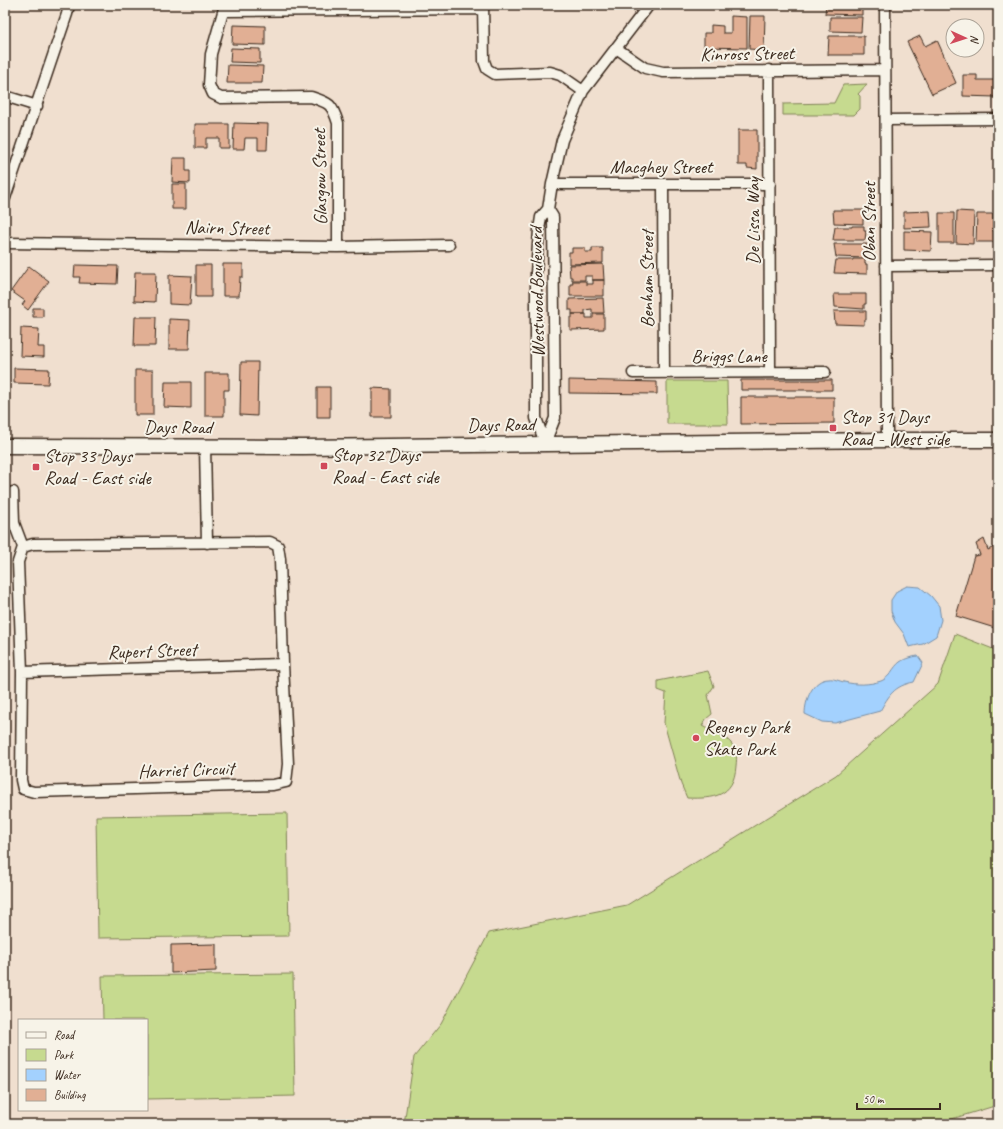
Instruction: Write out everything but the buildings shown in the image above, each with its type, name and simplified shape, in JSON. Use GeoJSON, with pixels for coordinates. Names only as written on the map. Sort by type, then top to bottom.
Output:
{"type":"FeatureCollection","features":[{"type":"Feature","properties":{"kind":"street"},"geometry":{"type":"LineString","coordinates":[[5,198],[37,106],[69,5]]}},
{"type":"Feature","properties":{"kind":"street"},"geometry":{"type":"LineString","coordinates":[[548,209],[562,140],[583,90],[649,5]]}},
{"type":"Feature","properties":{"kind":"street","name":"Oban Street"},"geometry":{"type":"LineString","coordinates":[[885,5],[887,440]]}},
{"type":"Feature","properties":{"kind":"street"},"geometry":{"type":"LineString","coordinates":[[224,8],[483,7],[484,61],[487,69],[495,74],[550,72],[560,75],[583,90]]}},
{"type":"Feature","properties":{"kind":"street","name":"Glasgow Street"},"geometry":{"type":"LineString","coordinates":[[224,8],[211,54],[209,85],[213,94],[221,98],[311,97],[324,101],[333,108],[338,123],[338,247]]}},
{"type":"Feature","properties":{"kind":"street","name":"Kinross Street"},"geometry":{"type":"LineString","coordinates":[[616,48],[645,68],[662,72],[885,70]]}},
{"type":"Feature","properties":{"kind":"street","name":"De Lissa Way"},"geometry":{"type":"LineString","coordinates":[[769,70],[770,372]]}},
{"type":"Feature","properties":{"kind":"street"},"geometry":{"type":"LineString","coordinates":[[5,96],[37,106]]}},
{"type":"Feature","properties":{"kind":"street"},"geometry":{"type":"LineString","coordinates":[[886,120],[998,119]]}},
{"type":"Feature","properties":{"kind":"street","name":"Macghey Street"},"geometry":{"type":"LineString","coordinates":[[552,184],[770,184]]}},
{"type":"Feature","properties":{"kind":"street","name":"Benham Street"},"geometry":{"type":"LineString","coordinates":[[663,184],[664,373]]}},
{"type":"Feature","properties":{"kind":"street","name":"Westwood Boulevard"},"geometry":{"type":"LineString","coordinates":[[548,209],[553,217],[555,418],[545,444],[536,418],[536,280],[538,237],[541,217],[548,209]]}},
{"type":"Feature","properties":{"kind":"street","name":"Nairn Street"},"geometry":{"type":"LineString","coordinates":[[5,243],[338,247],[449,245]]}},
{"type":"Feature","properties":{"kind":"street"},"geometry":{"type":"LineString","coordinates":[[886,266],[998,265]]}},
{"type":"Feature","properties":{"kind":"street","name":"Briggs Lane"},"geometry":{"type":"LineString","coordinates":[[633,373],[825,372]]}},
{"type":"Feature","properties":{"kind":"street","name":"Westwood Boulevard"},"geometry":{"type":"LineString","coordinates":[[536,385],[542,388],[555,386]]}},
{"type":"Feature","properties":{"kind":"street","name":"Days Road"},"geometry":{"type":"LineString","coordinates":[[5,446],[303,447],[998,440]]}},
{"type":"Feature","properties":{"kind":"street"},"geometry":{"type":"LineString","coordinates":[[205,446],[207,543]]}},
{"type":"Feature","properties":{"kind":"street"},"geometry":{"type":"LineString","coordinates":[[14,492],[14,523],[23,547]]}},
{"type":"Feature","properties":{"kind":"street","name":"Harriet Circuit"},"geometry":{"type":"LineString","coordinates":[[270,542],[278,546],[280,559],[288,764],[286,782],[273,785],[42,792],[34,792],[23,789],[21,780],[22,672],[18,562],[23,547],[33,544],[270,542]]}},
{"type":"Feature","properties":{"kind":"street","name":"Rupert Street"},"geometry":{"type":"LineString","coordinates":[[22,672],[283,664]]}},
{"type":"Feature","properties":{"kind":"green space"},"geometry":{"type":"Polygon","coordinates":[[[867,84],[858,94],[860,96],[860,109],[854,115],[783,115],[783,104],[834,103],[843,85],[867,84]]]}},
{"type":"Feature","properties":{"kind":"green space"},"geometry":{"type":"Polygon","coordinates":[[[667,381],[727,381],[728,424],[667,424],[667,381]]]}},
{"type":"Feature","properties":{"kind":"green space"},"geometry":{"type":"Polygon","coordinates":[[[955,634],[998,651],[998,1105],[935,1124],[404,1124],[414,1057],[441,1024],[489,933],[627,905],[836,775],[938,684],[955,634]]]}},
{"type":"Feature","properties":{"kind":"green space","name":"Regency Park Skate Park"},"geometry":{"type":"Polygon","coordinates":[[[708,671],[714,686],[708,695],[712,714],[706,719],[702,726],[717,733],[731,743],[735,751],[736,766],[731,784],[720,794],[705,798],[687,798],[681,784],[664,723],[666,693],[658,690],[658,681],[708,671]]]}},
{"type":"Feature","properties":{"kind":"green space"},"geometry":{"type":"Polygon","coordinates":[[[287,813],[289,936],[98,938],[96,816],[287,813]]]}},
{"type":"Feature","properties":{"kind":"green space"},"geometry":{"type":"Polygon","coordinates":[[[293,974],[295,1096],[148,1099],[148,1019],[103,1019],[102,976],[293,974]]]}},
{"type":"Feature","properties":{"kind":"water"},"geometry":{"type":"Polygon","coordinates":[[[907,586],[920,587],[931,596],[939,606],[941,620],[936,636],[923,644],[909,647],[904,634],[895,622],[891,611],[891,600],[897,591],[907,586]]]}},
{"type":"Feature","properties":{"kind":"water"},"geometry":{"type":"Polygon","coordinates":[[[918,656],[923,663],[914,682],[902,686],[893,692],[886,700],[880,711],[835,723],[822,722],[805,714],[808,697],[814,687],[823,680],[832,679],[858,684],[881,681],[887,677],[900,662],[918,656]]]}},
{"type":"Feature","properties":{"kind":"place","name":"Stop 31 Days Road - West side"},"geometry":{"type":"Point","coordinates":[833,428]}},
{"type":"Feature","properties":{"kind":"place","name":"Stop 32 Days Road - East side"},"geometry":{"type":"Point","coordinates":[324,466]}},
{"type":"Feature","properties":{"kind":"place","name":"Stop 33 Days Road - East side"},"geometry":{"type":"Point","coordinates":[36,467]}},
{"type":"Feature","properties":{"kind":"place","name":"Regency Park Skate Park"},"geometry":{"type":"Point","coordinates":[696,738]}}]}
